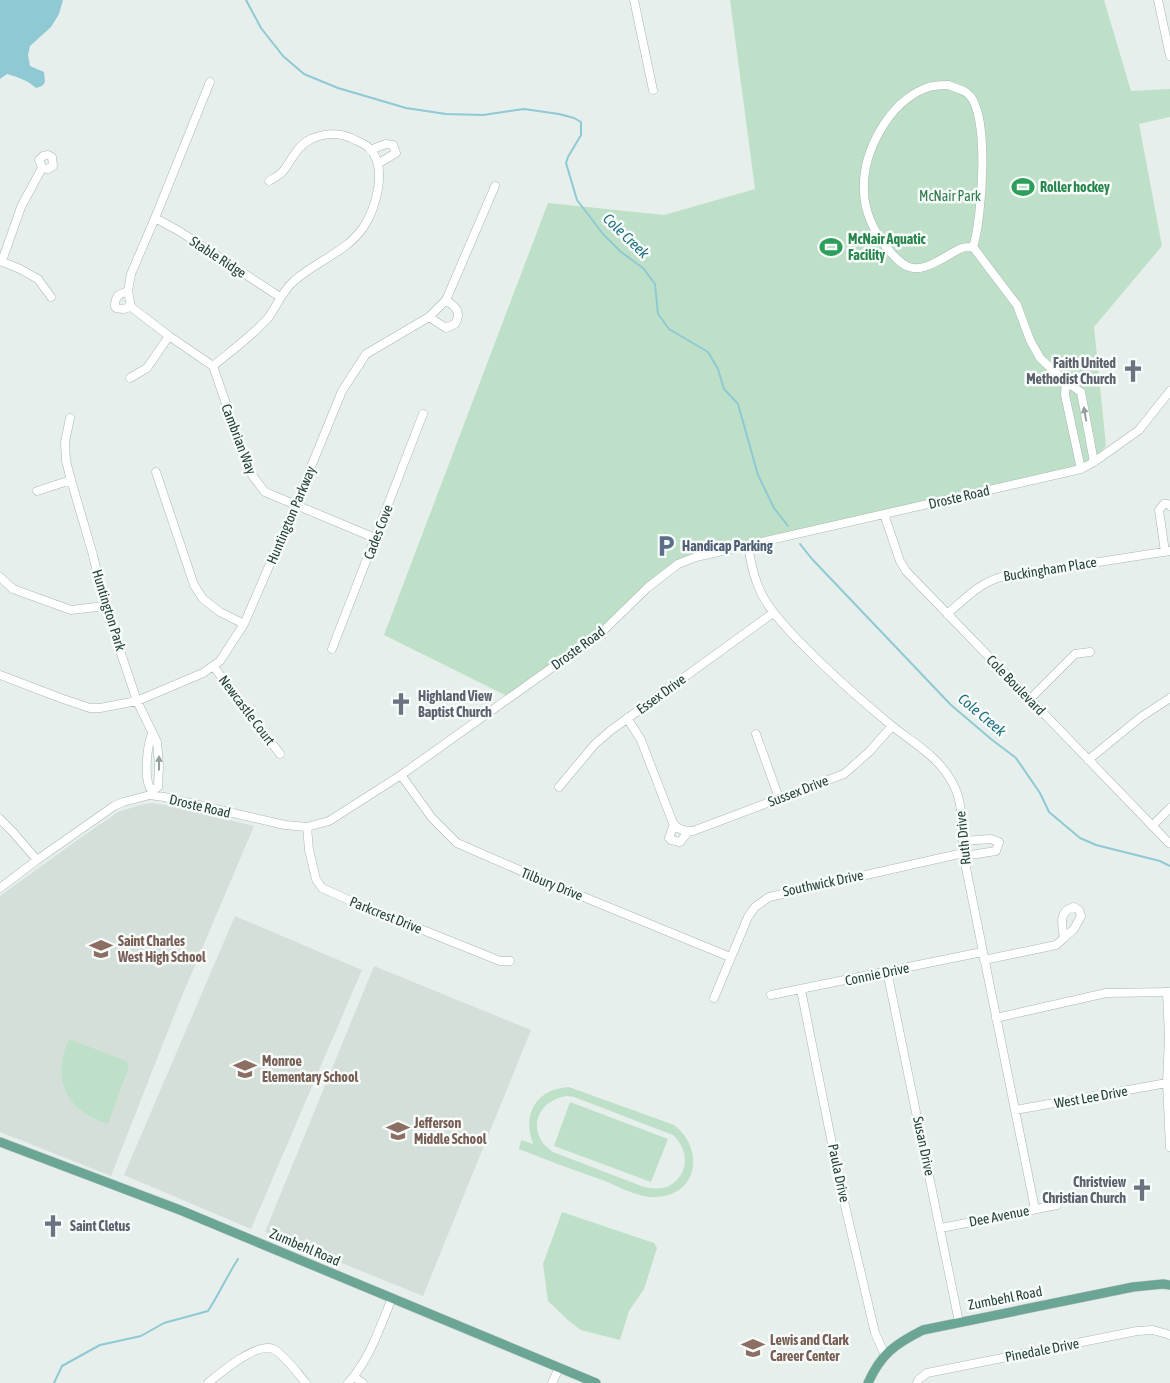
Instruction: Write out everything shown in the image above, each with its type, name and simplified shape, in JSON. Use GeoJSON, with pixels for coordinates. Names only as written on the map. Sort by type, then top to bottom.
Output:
{"type":"FeatureCollection","features":[{"type":"Feature","properties":{"kind":"main road","name":"Zumbehl Road"},"geometry":{"type":"LineString","coordinates":[[0,1142],[180,1210],[596,1383]]}},
{"type":"Feature","properties":{"kind":"main road","name":"Zumbehl Road"},"geometry":{"type":"LineString","coordinates":[[868,1383],[885,1355],[902,1341],[922,1330],[1133,1287],[1170,1285]]}},
{"type":"Feature","properties":{"kind":"street"},"geometry":{"type":"LineString","coordinates":[[634,0],[653,90]]}},
{"type":"Feature","properties":{"kind":"street"},"geometry":{"type":"LineString","coordinates":[[1158,0],[1170,56]]}},
{"type":"Feature","properties":{"kind":"street"},"geometry":{"type":"LineString","coordinates":[[210,82],[131,274],[128,291],[131,306],[169,336],[213,366],[254,332],[268,317],[280,297],[293,282],[347,246],[363,227],[374,205],[380,182],[379,163],[368,147],[343,135],[331,133],[304,143],[283,171],[269,181]]}},
{"type":"Feature","properties":{"kind":"street"},"geometry":{"type":"LineString","coordinates":[[949,85],[968,93],[977,109],[981,134],[983,186],[977,235],[973,247],[963,248],[924,267],[909,267],[894,256],[880,240],[869,216],[864,191],[867,162],[878,133],[887,120],[910,97],[925,88],[949,85]]}},
{"type":"Feature","properties":{"kind":"street"},"geometry":{"type":"LineString","coordinates":[[370,150],[386,144],[394,145],[396,153],[379,163]]}},
{"type":"Feature","properties":{"kind":"street"},"geometry":{"type":"LineString","coordinates":[[42,168],[21,206],[1,261],[38,279],[51,297]]}},
{"type":"Feature","properties":{"kind":"street","name":"Huntington Parkway"},"geometry":{"type":"LineString","coordinates":[[0,675],[90,708],[138,701],[203,673],[220,661],[244,624],[342,391],[366,354],[429,317],[446,300],[495,186]]}},
{"type":"Feature","properties":{"kind":"street","name":"Stable Ridge"},"geometry":{"type":"LineString","coordinates":[[155,218],[280,297]]}},
{"type":"Feature","properties":{"kind":"street"},"geometry":{"type":"LineString","coordinates":[[973,247],[1017,305],[1030,340],[1040,358],[1066,382],[1081,392],[1094,462]]}},
{"type":"Feature","properties":{"kind":"street"},"geometry":{"type":"LineString","coordinates":[[128,291],[116,298],[115,306],[116,308],[123,309],[131,306]]}},
{"type":"Feature","properties":{"kind":"street"},"geometry":{"type":"LineString","coordinates":[[429,317],[446,328],[455,324],[459,312],[456,307],[446,300]]}},
{"type":"Feature","properties":{"kind":"street"},"geometry":{"type":"LineString","coordinates":[[130,378],[147,368],[169,336]]}},
{"type":"Feature","properties":{"kind":"street","name":"Cambrian Way"},"geometry":{"type":"LineString","coordinates":[[213,366],[252,475],[265,492],[375,538]]}},
{"type":"Feature","properties":{"kind":"street"},"geometry":{"type":"LineString","coordinates":[[1066,382],[1065,395],[1080,469]]}},
{"type":"Feature","properties":{"kind":"street","name":"Droste Road"},"geometry":{"type":"LineString","coordinates":[[0,888],[36,860],[114,806],[151,793],[285,825],[307,827],[328,821],[401,775],[602,632],[647,588],[678,564],[696,556],[1080,469],[1094,462],[1139,430],[1170,391]]}},
{"type":"Feature","properties":{"kind":"street","name":"Cades Cove"},"geometry":{"type":"LineString","coordinates":[[332,649],[423,414]]}},
{"type":"Feature","properties":{"kind":"street","name":"Huntington Park"},"geometry":{"type":"LineString","coordinates":[[70,418],[65,442],[66,461],[71,480],[93,555],[105,606],[138,701],[157,742],[158,787],[151,793]]}},
{"type":"Feature","properties":{"kind":"street"},"geometry":{"type":"LineString","coordinates":[[156,472],[194,585],[203,599],[220,612],[244,624]]}},
{"type":"Feature","properties":{"kind":"street"},"geometry":{"type":"LineString","coordinates":[[37,491],[71,480]]}},
{"type":"Feature","properties":{"kind":"street","name":"Buckingham Place"},"geometry":{"type":"LineString","coordinates":[[947,614],[979,587],[1001,576],[1168,551],[1159,510],[1164,504],[1170,506]]}},
{"type":"Feature","properties":{"kind":"street","name":"Cole Boulevard"},"geometry":{"type":"LineString","coordinates":[[884,514],[902,566],[1169,843]]}},
{"type":"Feature","properties":{"kind":"street","name":"Ruth Drive"},"geometry":{"type":"LineString","coordinates":[[748,545],[750,562],[758,587],[774,613],[822,666],[892,726],[925,750],[941,766],[953,783],[961,812],[964,854],[982,952],[1035,1209]]}},
{"type":"Feature","properties":{"kind":"street"},"geometry":{"type":"LineString","coordinates":[[0,577],[13,589],[71,610],[105,606]]}},
{"type":"Feature","properties":{"kind":"street","name":"Essex Drive"},"geometry":{"type":"LineString","coordinates":[[559,788],[594,744],[627,718],[774,613]]}},
{"type":"Feature","properties":{"kind":"street"},"geometry":{"type":"LineString","coordinates":[[1030,699],[1075,654],[1090,652]]}},
{"type":"Feature","properties":{"kind":"street","name":"Newcastle Court"},"geometry":{"type":"LineString","coordinates":[[214,666],[280,754]]}},
{"type":"Feature","properties":{"kind":"street"},"geometry":{"type":"LineString","coordinates":[[1088,760],[1141,717],[1170,698]]}},
{"type":"Feature","properties":{"kind":"street","name":"Sussex Drive"},"geometry":{"type":"LineString","coordinates":[[627,718],[641,740],[674,824],[669,838],[670,840],[680,842],[689,831],[844,774],[869,752],[892,726]]}},
{"type":"Feature","properties":{"kind":"street"},"geometry":{"type":"LineString","coordinates":[[151,793],[147,782],[148,752],[152,734]]}},
{"type":"Feature","properties":{"kind":"street"},"geometry":{"type":"LineString","coordinates":[[756,734],[779,798]]}},
{"type":"Feature","properties":{"kind":"street","name":"Tilbury Drive"},"geometry":{"type":"LineString","coordinates":[[401,775],[432,818],[457,843],[730,957]]}},
{"type":"Feature","properties":{"kind":"street"},"geometry":{"type":"LineString","coordinates":[[1152,826],[1170,808]]}},
{"type":"Feature","properties":{"kind":"street"},"geometry":{"type":"LineString","coordinates":[[0,819],[36,860]]}},
{"type":"Feature","properties":{"kind":"street"},"geometry":{"type":"LineString","coordinates":[[674,824],[681,830],[689,831]]}},
{"type":"Feature","properties":{"kind":"street","name":"Parkcrest Drive"},"geometry":{"type":"LineString","coordinates":[[307,827],[309,850],[316,879],[322,888],[500,961],[510,961]]}},
{"type":"Feature","properties":{"kind":"street","name":"Southwick Drive"},"geometry":{"type":"LineString","coordinates":[[714,998],[748,917],[755,907],[769,897],[964,854],[996,851],[999,842],[991,839],[963,842]]}},
{"type":"Feature","properties":{"kind":"street"},"geometry":{"type":"LineString","coordinates":[[984,960],[1056,944],[1064,938]]}},
{"type":"Feature","properties":{"kind":"street","name":"Connie Drive"},"geometry":{"type":"LineString","coordinates":[[772,995],[982,952]]}},
{"type":"Feature","properties":{"kind":"street","name":"Susan Drive"},"geometry":{"type":"LineString","coordinates":[[888,971],[959,1322]]}},
{"type":"Feature","properties":{"kind":"street","name":"Paula Drive"},"geometry":{"type":"LineString","coordinates":[[801,990],[845,1202],[875,1333],[885,1355]]}},
{"type":"Feature","properties":{"kind":"street"},"geometry":{"type":"LineString","coordinates":[[996,1018],[1106,993],[1169,992],[1170,1038],[1167,1084],[1170,1147]]}},
{"type":"Feature","properties":{"kind":"street","name":"West Lee Drive"},"geometry":{"type":"LineString","coordinates":[[1015,1110],[1167,1084]]}},
{"type":"Feature","properties":{"kind":"street","name":"Dee Avenue"},"geometry":{"type":"LineString","coordinates":[[941,1228],[1056,1204]]}},
{"type":"Feature","properties":{"kind":"street"},"geometry":{"type":"LineString","coordinates":[[348,1383],[373,1344],[392,1298]]}},
{"type":"Feature","properties":{"kind":"street","name":"Pinedale Drive"},"geometry":{"type":"LineString","coordinates":[[918,1383],[920,1378],[927,1373],[1136,1331],[1153,1330],[1170,1335]]}},
{"type":"Feature","properties":{"kind":"street"},"geometry":{"type":"LineString","coordinates":[[208,1383],[253,1351],[266,1348],[273,1349],[306,1383]]}},
{"type":"Feature","properties":{"kind":"street"},"geometry":{"type":"LineString","coordinates":[[552,1383],[559,1368]]}},
{"type":"Feature","properties":{"kind":"street"},"geometry":{"type":"LineString","coordinates":[[354,1376],[363,1383]]}},
{"type":"Feature","properties":{"kind":"shaded area","name":"Saint Charles West High School"},"geometry":{"type":"Polygon","coordinates":[[[151,803],[172,806],[254,826],[179,1003],[111,1176],[0,1132],[0,896],[118,812],[151,803]]]}},
{"type":"Feature","properties":{"kind":"shaded area","name":"Monroe Elementary School"},"geometry":{"type":"Polygon","coordinates":[[[235,916],[362,970],[251,1229],[124,1175],[235,916]]]}},
{"type":"Feature","properties":{"kind":"shaded area","name":"Jefferson Middle School"},"geometry":{"type":"Polygon","coordinates":[[[374,966],[531,1030],[423,1296],[265,1232],[374,966]]]}},
{"type":"Feature","properties":{"kind":"green space","name":"McNair Park"},"geometry":{"type":"Polygon","coordinates":[[[730,0],[1104,0],[1131,91],[1170,89],[1170,117],[1139,124],[1162,246],[1094,327],[1106,446],[1089,465],[678,564],[602,632],[509,697],[384,635],[548,203],[664,215],[755,189],[730,0]]]}},
{"type":"Feature","properties":{"kind":"green space"},"geometry":{"type":"Polygon","coordinates":[[[69,1039],[126,1061],[129,1066],[108,1124],[82,1111],[72,1102],[66,1092],[62,1080],[62,1067],[69,1039]]]}},
{"type":"Feature","properties":{"kind":"green space"},"geometry":{"type":"Polygon","coordinates":[[[569,1087],[674,1125],[683,1134],[693,1155],[693,1166],[685,1185],[676,1192],[664,1196],[643,1196],[519,1149],[521,1140],[533,1144],[529,1123],[534,1105],[540,1098],[558,1089],[569,1087]],[[567,1096],[556,1099],[542,1111],[537,1127],[544,1145],[553,1152],[644,1187],[662,1188],[678,1179],[682,1173],[685,1160],[682,1146],[673,1135],[567,1096]]]}},
{"type":"Feature","properties":{"kind":"green space"},"geometry":{"type":"Polygon","coordinates":[[[570,1102],[668,1139],[651,1182],[554,1146],[570,1102]]]}},
{"type":"Feature","properties":{"kind":"green space"},"geometry":{"type":"Polygon","coordinates":[[[562,1212],[654,1243],[657,1248],[644,1289],[629,1311],[620,1340],[581,1330],[548,1301],[543,1264],[562,1212]]]}},
{"type":"Feature","properties":{"kind":"water"},"geometry":{"type":"Polygon","coordinates":[[[0,0],[63,0],[59,14],[51,27],[30,46],[28,55],[30,66],[44,72],[45,82],[42,86],[36,88],[22,79],[7,74],[0,79],[0,0]]]}},
{"type":"Feature","properties":{"kind":"waterway","name":"Cole Creek"},"geometry":{"type":"LineString","coordinates":[[246,0],[261,28],[283,56],[304,74],[338,88],[406,108],[446,114],[483,115],[524,109],[559,114],[581,122],[581,135],[566,163],[577,200],[603,234],[621,252],[643,268],[655,284],[658,314],[669,329],[708,352],[718,369],[724,389],[738,404],[758,475],[774,508],[788,526]]}},
{"type":"Feature","properties":{"kind":"waterway","name":"Cole Creek"},"geometry":{"type":"LineString","coordinates":[[800,544],[812,559],[951,705],[1016,758],[1040,793],[1049,812],[1080,838],[1096,845],[1160,861],[1170,866]]}},
{"type":"Feature","properties":{"kind":"waterway"},"geometry":{"type":"LineString","coordinates":[[54,1383],[62,1366],[100,1345],[141,1336],[164,1323],[208,1311],[238,1259]]}},
{"type":"Feature","properties":{"kind":"place","name":"Roller hockey"},"geometry":{"type":"Point","coordinates":[1023,187]}},
{"type":"Feature","properties":{"kind":"place","name":"McNair Aquatic Facility"},"geometry":{"type":"Point","coordinates":[831,247]}},
{"type":"Feature","properties":{"kind":"place","name":"Faith United Methodist Church"},"geometry":{"type":"Point","coordinates":[1133,371]}},
{"type":"Feature","properties":{"kind":"place","name":"Handicap Parking"},"geometry":{"type":"Point","coordinates":[666,546]}},
{"type":"Feature","properties":{"kind":"place","name":"Highland View Baptist Church"},"geometry":{"type":"Point","coordinates":[401,704]}},
{"type":"Feature","properties":{"kind":"place","name":"Saint Charles West High School"},"geometry":{"type":"Point","coordinates":[101,949]}},
{"type":"Feature","properties":{"kind":"place","name":"Monroe Elementary School"},"geometry":{"type":"Point","coordinates":[245,1069]}},
{"type":"Feature","properties":{"kind":"place","name":"Jefferson Middle School"},"geometry":{"type":"Point","coordinates":[398,1131]}},
{"type":"Feature","properties":{"kind":"place","name":"Christview Christian Church"},"geometry":{"type":"Point","coordinates":[1142,1190]}},
{"type":"Feature","properties":{"kind":"place","name":"Saint Cletus"},"geometry":{"type":"Point","coordinates":[53,1226]}},
{"type":"Feature","properties":{"kind":"place","name":"Lewis and Clark Career Center"},"geometry":{"type":"Point","coordinates":[753,1348]}}]}
